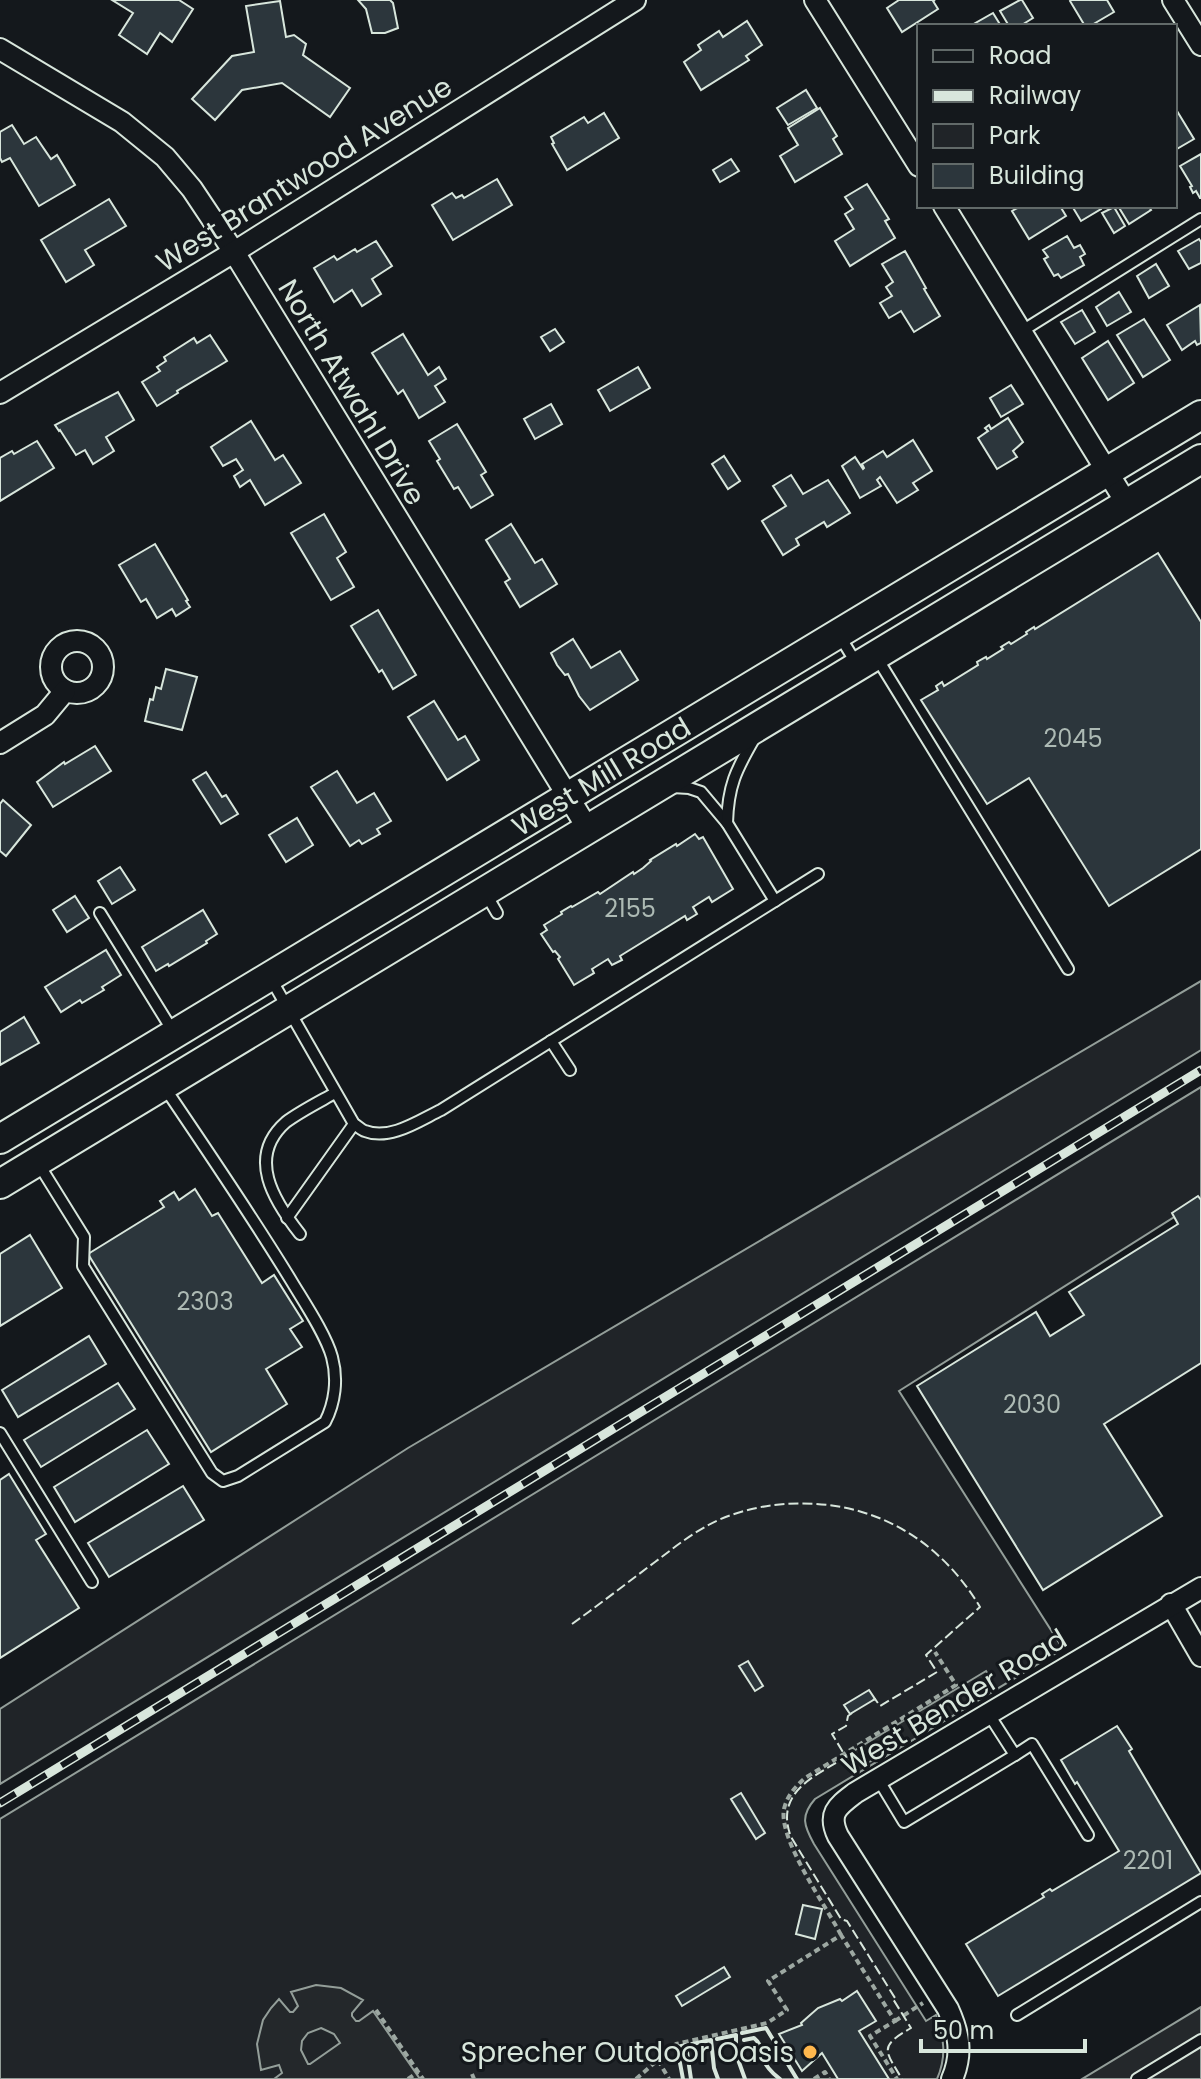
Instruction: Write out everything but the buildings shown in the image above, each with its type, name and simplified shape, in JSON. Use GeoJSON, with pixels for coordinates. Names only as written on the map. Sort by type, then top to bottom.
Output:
{"type":"FeatureCollection","features":[{"type":"Feature","properties":{"kind":"main road","name":"West Mill Road"},"geometry":{"type":"LineString","coordinates":[[0,1139],[1201,415]]}},
{"type":"Feature","properties":{"kind":"main road","name":"West Mill Road"},"geometry":{"type":"LineString","coordinates":[[0,1184],[289,1009],[491,902],[588,829],[1201,459]]}},
{"type":"Feature","properties":{"kind":"street","name":"West Brantwood Avenue"},"geometry":{"type":"LineString","coordinates":[[0,393],[234,252],[635,0]]}},
{"type":"Feature","properties":{"kind":"street"},"geometry":{"type":"LineString","coordinates":[[815,0],[917,163]]}},
{"type":"Feature","properties":{"kind":"street"},"geometry":{"type":"LineString","coordinates":[[1173,0],[1201,45]]}},
{"type":"Feature","properties":{"kind":"street","name":"North Atwahl Drive"},"geometry":{"type":"LineString","coordinates":[[0,49],[122,122],[165,157],[192,189],[234,252],[588,829]]}},
{"type":"Feature","properties":{"kind":"street"},"geometry":{"type":"LineString","coordinates":[[945,208],[1127,504]]}},
{"type":"Feature","properties":{"kind":"street"},"geometry":{"type":"LineString","coordinates":[[0,743],[45,715],[65,691]]}},
{"type":"Feature","properties":{"kind":"street","name":"West Bender Road"},"geometry":{"type":"LineString","coordinates":[[952,2079],[958,2059],[957,2028],[833,1825],[838,1806],[878,1779],[1201,1588]]}},
{"type":"Feature","properties":{"kind":"street"},"geometry":{"type":"LineString","coordinates":[[1171,1604],[1201,1656]]}},
{"type":"Feature","properties":{"kind":"lane"},"geometry":{"type":"LineString","coordinates":[[1022,331],[1201,219]]}},
{"type":"Feature","properties":{"kind":"lane"},"geometry":{"type":"LineString","coordinates":[[838,633],[867,661],[1068,969]]}},
{"type":"Feature","properties":{"kind":"lane"},"geometry":{"type":"LineString","coordinates":[[727,823],[727,800],[737,768],[762,724]]}},
{"type":"Feature","properties":{"kind":"lane"},"geometry":{"type":"LineString","coordinates":[[659,787],[689,788],[701,792],[727,823],[775,901]]}},
{"type":"Feature","properties":{"kind":"lane"},"geometry":{"type":"LineString","coordinates":[[270,978],[354,1124],[366,1132],[385,1133],[441,1110],[818,874]]}},
{"type":"Feature","properties":{"kind":"lane"},"geometry":{"type":"LineString","coordinates":[[100,913],[175,1035]]}},
{"type":"Feature","properties":{"kind":"lane"},"geometry":{"type":"LineString","coordinates":[[551,1041],[570,1070]]}},
{"type":"Feature","properties":{"kind":"lane"},"geometry":{"type":"LineString","coordinates":[[37,1161],[84,1237],[83,1266],[212,1473],[223,1481],[238,1476],[325,1422],[332,1409],[335,1385],[332,1357],[311,1315],[254,1220],[163,1085]]}},
{"type":"Feature","properties":{"kind":"lane"},"geometry":{"type":"LineString","coordinates":[[300,1234],[281,1210],[269,1184],[266,1154],[273,1137],[286,1122],[335,1093]]}},
{"type":"Feature","properties":{"kind":"lane"},"geometry":{"type":"LineString","coordinates":[[287,1218],[354,1124]]}},
{"type":"Feature","properties":{"kind":"lane"},"geometry":{"type":"LineString","coordinates":[[0,1433],[92,1582]]}},
{"type":"Feature","properties":{"kind":"lane"},"geometry":{"type":"LineString","coordinates":[[988,1713],[1015,1755]]}},
{"type":"Feature","properties":{"kind":"lane"},"geometry":{"type":"LineString","coordinates":[[878,1779],[904,1822],[1032,1744],[1088,1835]]}},
{"type":"Feature","properties":{"kind":"lane"},"geometry":{"type":"LineString","coordinates":[[1017,2015],[1201,1902]]}},
{"type":"Feature","properties":{"kind":"lane"},"geometry":{"type":"LineString","coordinates":[[1137,2079],[1201,2040]]}},
{"type":"Feature","properties":{"kind":"path"},"geometry":{"type":"LineString","coordinates":[[636,2079],[676,2044],[767,2023],[787,2010],[768,1981],[841,1935],[895,2021]]}},
{"type":"Feature","properties":{"kind":"path"},"geometry":{"type":"LineString","coordinates":[[897,2079],[870,2036],[939,1994]]}},
{"type":"Feature","properties":{"kind":"path"},"geometry":{"type":"LineString","coordinates":[[376,2010],[423,2079]]}},
{"type":"Feature","properties":{"kind":"path"},"geometry":{"type":"LineString","coordinates":[[658,2060],[669,2079]]}},
{"type":"Feature","properties":{"kind":"path"},"geometry":{"type":"LineString","coordinates":[[408,2079],[418,2072]]}},
{"type":"Feature","properties":{"kind":"path"},"geometry":{"type":"LineString","coordinates":[[814,2079],[825,2072],[829,2079]]}},
{"type":"Feature","properties":{"kind":"green space"},"geometry":{"type":"Polygon","coordinates":[[[1201,981],[1201,1050],[0,1784],[0,1709],[408,1448],[1201,981]]]}},
{"type":"Feature","properties":{"kind":"green space"},"geometry":{"type":"Polygon","coordinates":[[[1201,1087],[1201,1200],[899,1391],[1063,1649],[815,1799],[805,1816],[814,1844],[926,2021],[936,2015],[943,2047],[937,2079],[0,2079],[0,1819],[1201,1087]]]}},
{"type":"Feature","properties":{"kind":"shaded area"},"geometry":{"type":"Polygon","coordinates":[[[986,1671],[997,1689],[858,1773],[847,1755],[986,1671]]]}},
{"type":"Feature","properties":{"kind":"shaded area"},"geometry":{"type":"Polygon","coordinates":[[[316,1985],[341,1988],[363,2000],[352,2016],[359,2021],[373,2011],[420,2079],[274,2079],[282,2073],[279,2065],[261,2070],[257,2044],[263,2020],[279,1999],[290,2012],[298,2006],[291,1992],[316,1985]],[[321,2028],[308,2033],[302,2041],[301,2050],[308,2064],[340,2043],[334,2034],[321,2028]]]}},
{"type":"Feature","properties":{"kind":"shaded area"},"geometry":{"type":"Polygon","coordinates":[[[1201,2007],[1201,2079],[1082,2079],[1201,2007]]]}},
{"type":"Feature","properties":{"kind":"railway"},"geometry":{"type":"LineString","coordinates":[[0,1803],[1201,1070]]}},
{"type":"Feature","properties":{"kind":"fence"},"geometry":{"type":"LineString","coordinates":[[572,1624],[685,1539],[730,1516],[765,1506],[806,1503],[866,1513],[918,1539],[962,1581],[980,1607],[926,1655],[937,1672],[880,1706],[873,1700]]}},
{"type":"Feature","properties":{"kind":"fence"},"geometry":{"type":"LineString","coordinates":[[852,1713],[846,1726],[832,1734],[846,1757],[800,1787],[788,1808],[787,1821],[791,1837],[841,1919],[847,1921],[911,2028],[893,2040],[888,2050],[902,2079]]}},
{"type":"Feature","properties":{"kind":"wall"},"geometry":{"type":"LineString","coordinates":[[742,2033],[766,2028],[797,2079]]}},
{"type":"Feature","properties":{"kind":"wall"},"geometry":{"type":"LineString","coordinates":[[717,2039],[736,2035],[736,2054],[745,2079]]}},
{"type":"Feature","properties":{"kind":"wall"},"geometry":{"type":"LineString","coordinates":[[692,2044],[711,2040],[718,2079]]}},
{"type":"Feature","properties":{"kind":"wall"},"geometry":{"type":"LineString","coordinates":[[744,2040],[757,2040],[765,2063],[780,2079]]}},
{"type":"Feature","properties":{"kind":"wall"},"geometry":{"type":"LineString","coordinates":[[683,2079],[677,2047],[686,2045],[691,2079]]}},
{"type":"Feature","properties":{"kind":"place","name":"Sprecher Outdoor Oasis"},"geometry":{"type":"Point","coordinates":[810,2052]}}]}
